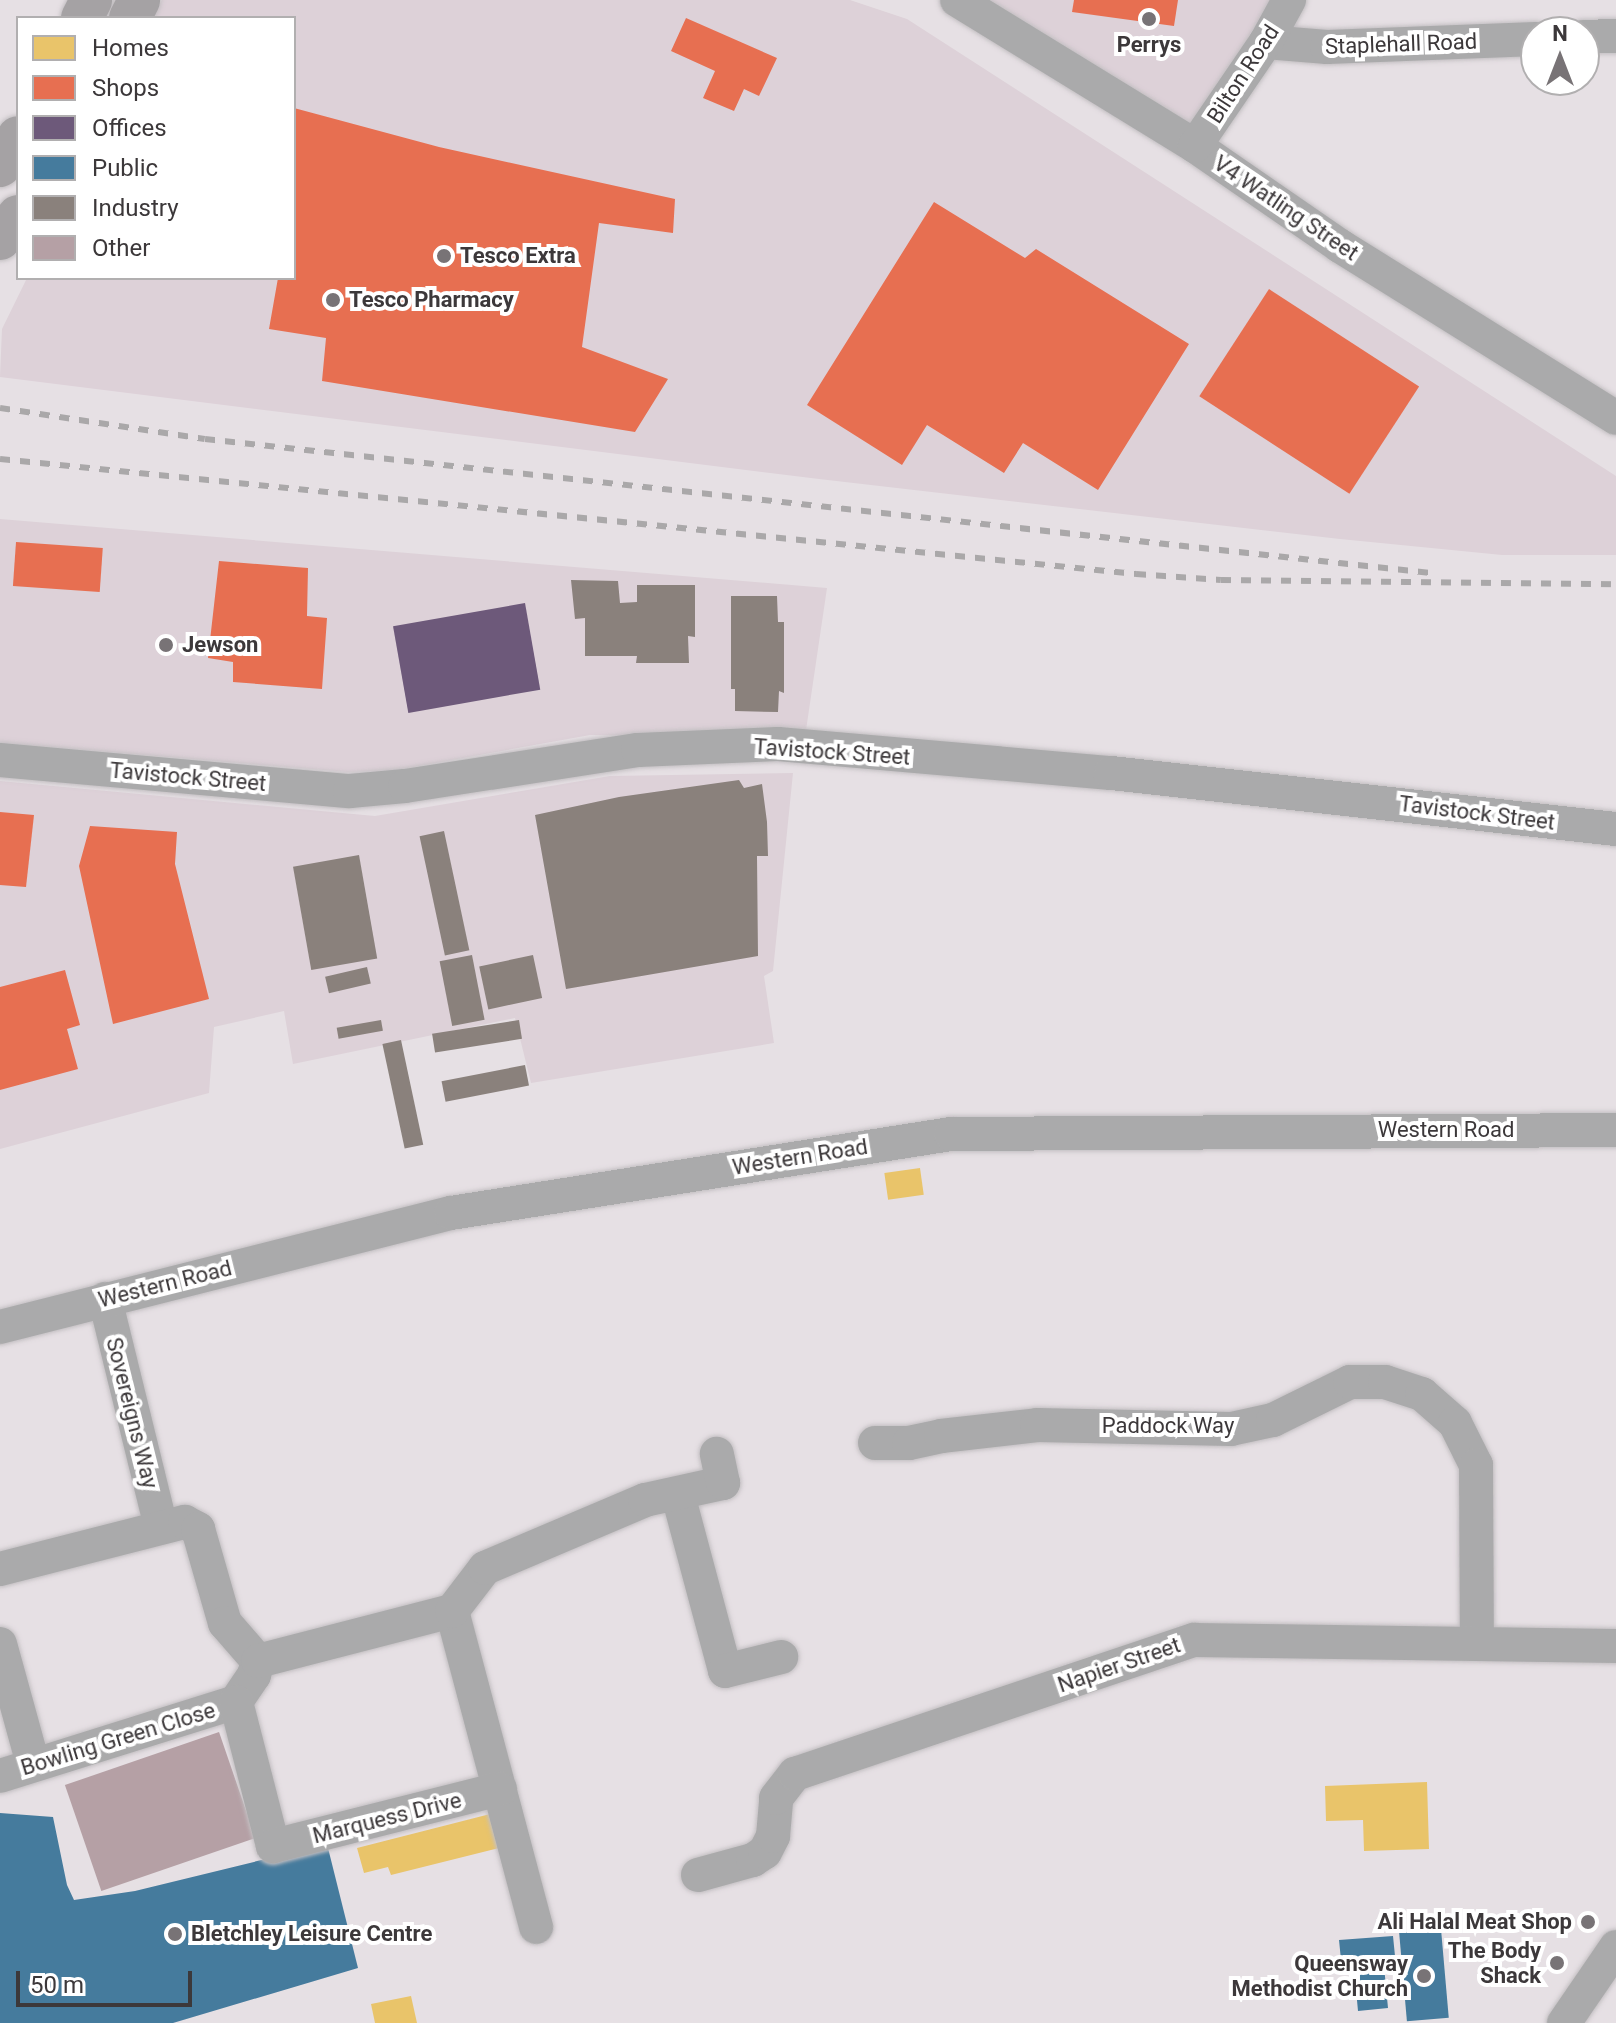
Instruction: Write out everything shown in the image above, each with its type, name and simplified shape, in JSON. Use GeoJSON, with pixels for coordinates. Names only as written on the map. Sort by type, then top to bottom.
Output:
{"type":"FeatureCollection","features":[{"type":"Feature","properties":{"kind":"main road"},"geometry":{"type":"LineString","coordinates":[[0,166],[16,140]]}},
{"type":"Feature","properties":{"kind":"main road"},"geometry":{"type":"LineString","coordinates":[[0,239],[16,219]]}},
{"type":"Feature","properties":{"kind":"street","name":"V4 Watling Street"},"geometry":{"type":"LineString","coordinates":[[957,0],[1195,146],[1340,246],[1616,418]]}},
{"type":"Feature","properties":{"kind":"street","name":"Bilton Road"},"geometry":{"type":"LineString","coordinates":[[1195,146],[1266,42],[1289,0]]}},
{"type":"Feature","properties":{"kind":"street","name":"Staplehall Road"},"geometry":{"type":"LineString","coordinates":[[1266,42],[1327,47],[1520,40]]}},
{"type":"Feature","properties":{"kind":"street","name":"Tavistock Street"},"geometry":{"type":"LineString","coordinates":[[0,760],[350,791],[638,750],[778,744],[1111,773],[1616,829]]}},
{"type":"Feature","properties":{"kind":"street","name":"Western Road"},"geometry":{"type":"LineString","coordinates":[[0,1327],[451,1213],[951,1134],[1616,1130]]}},
{"type":"Feature","properties":{"kind":"street","name":"Sovereigns Way"},"geometry":{"type":"LineString","coordinates":[[105,1299],[161,1527]]}},
{"type":"Feature","properties":{"kind":"street","name":"Paddock Way"},"geometry":{"type":"LineString","coordinates":[[875,1443],[909,1443],[941,1436],[1037,1425],[1231,1429],[1273,1420],[1350,1382],[1385,1382],[1422,1394],[1455,1423],[1476,1465],[1477,1644]]}},
{"type":"Feature","properties":{"kind":"street"},"geometry":{"type":"LineString","coordinates":[[536,1927],[452,1611],[485,1568],[645,1500],[723,1483],[717,1454]]}},
{"type":"Feature","properties":{"kind":"street"},"geometry":{"type":"LineString","coordinates":[[678,1495],[725,1671],[781,1657]]}},
{"type":"Feature","properties":{"kind":"street"},"geometry":{"type":"LineString","coordinates":[[0,1569],[185,1522],[198,1529],[225,1623],[249,1680]]}},
{"type":"Feature","properties":{"kind":"street","name":"Bowling Green Close"},"geometry":{"type":"LineString","coordinates":[[0,1776],[249,1680],[452,1611]]}},
{"type":"Feature","properties":{"kind":"street","name":"Napier Street"},"geometry":{"type":"LineString","coordinates":[[698,1875],[753,1860],[765,1852],[773,1836],[776,1798],[795,1774],[1194,1640],[1616,1646]]}},
{"type":"Feature","properties":{"kind":"street"},"geometry":{"type":"LineString","coordinates":[[0,1644],[33,1764]]}},
{"type":"Feature","properties":{"kind":"street","name":"Bowling Green Close"},"geometry":{"type":"LineString","coordinates":[[249,1680],[273,1846]]}},
{"type":"Feature","properties":{"kind":"street","name":"Marquess Drive"},"geometry":{"type":"LineString","coordinates":[[273,1846],[500,1789]]}},
{"type":"Feature","properties":{"kind":"street"},"geometry":{"type":"LineString","coordinates":[[1564,2023],[1616,1947]]}},
{"type":"Feature","properties":{"kind":"shaded area"},"geometry":{"type":"Polygon","coordinates":[[[162,0],[850,0],[907,19],[1616,476],[1616,555],[1502,555],[1340,539],[819,479],[0,377],[2,329],[26,280],[296,280],[296,16],[154,16],[162,0]]]}},
{"type":"Feature","properties":{"kind":"shaded area"},"geometry":{"type":"Polygon","coordinates":[[[989,0],[1275,0],[1195,146],[989,0]]]}},
{"type":"Feature","properties":{"kind":"shaded area"},"geometry":{"type":"Polygon","coordinates":[[[0,519],[827,588],[805,737],[590,735],[397,770],[348,772],[0,743],[0,519]]]}},
{"type":"Feature","properties":{"kind":"shaded area"},"geometry":{"type":"Polygon","coordinates":[[[793,773],[773,971],[764,976],[774,1043],[531,1083],[515,1018],[293,1064],[284,1011],[214,1027],[209,1093],[0,1149],[0,781],[375,816],[610,776],[793,773]]]}},
{"type":"Feature","properties":{"kind":"building: Homes"},"geometry":{"type":"Polygon","coordinates":[[[920,1168],[924,1195],[888,1200],[884,1173],[920,1168]]]}},
{"type":"Feature","properties":{"kind":"building: Homes"},"geometry":{"type":"Polygon","coordinates":[[[1427,1782],[1429,1849],[1364,1851],[1363,1820],[1326,1821],[1325,1786],[1427,1782]]]}},
{"type":"Feature","properties":{"kind":"building: Homes"},"geometry":{"type":"Polygon","coordinates":[[[498,1812],[507,1846],[391,1875],[388,1867],[364,1873],[357,1848],[498,1812]]]}},
{"type":"Feature","properties":{"kind":"building: Homes"},"geometry":{"type":"Polygon","coordinates":[[[411,1996],[417,2023],[375,2023],[371,2004],[411,1996]]]}},
{"type":"Feature","properties":{"kind":"building: Shops","name":"Perrys"},"geometry":{"type":"Polygon","coordinates":[[[1074,0],[1178,0],[1174,26],[1072,12],[1074,0]]]}},
{"type":"Feature","properties":{"kind":"building: Shops"},"geometry":{"type":"Polygon","coordinates":[[[686,18],[777,58],[759,96],[744,89],[734,111],[703,98],[715,71],[671,51],[686,18]]]}},
{"type":"Feature","properties":{"kind":"building: Shops","name":"Tesco Extra"},"geometry":{"type":"Polygon","coordinates":[[[296,109],[439,147],[675,199],[673,233],[599,223],[582,347],[668,379],[635,432],[322,381],[326,338],[269,329],[278,280],[296,280],[296,109]]]}},
{"type":"Feature","properties":{"kind":"building: Shops"},"geometry":{"type":"Polygon","coordinates":[[[934,202],[1025,258],[1036,249],[1189,344],[1098,490],[1023,443],[1004,473],[927,425],[902,465],[807,405],[934,202]]]}},
{"type":"Feature","properties":{"kind":"building: Shops"},"geometry":{"type":"Polygon","coordinates":[[[1269,289],[1419,386],[1349,494],[1199,396],[1269,289]]]}},
{"type":"Feature","properties":{"kind":"building: Shops"},"geometry":{"type":"Polygon","coordinates":[[[16,542],[103,548],[100,592],[13,586],[16,542]]]}},
{"type":"Feature","properties":{"kind":"building: Shops"},"geometry":{"type":"Polygon","coordinates":[[[219,561],[308,568],[307,616],[327,618],[322,689],[233,682],[233,662],[208,658],[219,561]]]}},
{"type":"Feature","properties":{"kind":"building: Shops"},"geometry":{"type":"Polygon","coordinates":[[[0,812],[34,815],[26,887],[0,885],[0,812]]]}},
{"type":"Feature","properties":{"kind":"building: Shops"},"geometry":{"type":"Polygon","coordinates":[[[90,826],[177,832],[175,864],[209,999],[113,1024],[79,866],[90,826]]]}},
{"type":"Feature","properties":{"kind":"building: Shops"},"geometry":{"type":"Polygon","coordinates":[[[65,970],[80,1025],[67,1029],[78,1069],[0,1090],[0,987],[65,970]]]}},
{"type":"Feature","properties":{"kind":"building: Offices"},"geometry":{"type":"Polygon","coordinates":[[[525,603],[540,690],[408,713],[393,626],[525,603]]]}},
{"type":"Feature","properties":{"kind":"building: Public","name":"Bletchley Leisure Centre"},"geometry":{"type":"Polygon","coordinates":[[[0,1813],[53,1817],[67,1885],[74,1900],[135,1891],[327,1844],[358,1968],[173,2023],[0,2023],[0,1813]]]}},
{"type":"Feature","properties":{"kind":"building: Public","name":"Queensway Methodist Church"},"geometry":{"type":"Polygon","coordinates":[[[1441,1929],[1449,2018],[1407,2021],[1399,1933],[1441,1929]]]}},
{"type":"Feature","properties":{"kind":"building: Public"},"geometry":{"type":"Polygon","coordinates":[[[1393,1936],[1396,1966],[1384,1966],[1388,2008],[1358,2011],[1353,1958],[1341,1960],[1339,1940],[1393,1936]]]}},
{"type":"Feature","properties":{"kind":"building: Industry"},"geometry":{"type":"Polygon","coordinates":[[[571,580],[618,581],[620,603],[637,602],[637,585],[695,585],[695,637],[688,636],[689,663],[636,663],[637,656],[585,656],[585,618],[575,619],[571,580]]]}},
{"type":"Feature","properties":{"kind":"building: Industry"},"geometry":{"type":"Polygon","coordinates":[[[731,596],[777,596],[778,622],[784,622],[784,693],[779,691],[778,712],[735,711],[735,689],[731,689],[731,596]]]}},
{"type":"Feature","properties":{"kind":"building: Industry"},"geometry":{"type":"Polygon","coordinates":[[[739,780],[744,788],[762,784],[767,822],[768,856],[757,856],[758,956],[566,989],[535,815],[619,797],[739,780]]]}},
{"type":"Feature","properties":{"kind":"building: Industry"},"geometry":{"type":"Polygon","coordinates":[[[444,831],[469,950],[445,956],[420,836],[444,831]]]}},
{"type":"Feature","properties":{"kind":"building: Industry"},"geometry":{"type":"Polygon","coordinates":[[[359,855],[377,958],[311,970],[293,867],[359,855]]]}},
{"type":"Feature","properties":{"kind":"building: Industry"},"geometry":{"type":"Polygon","coordinates":[[[472,955],[485,1020],[452,1026],[440,961],[472,955]]]}},
{"type":"Feature","properties":{"kind":"building: Industry"},"geometry":{"type":"Polygon","coordinates":[[[533,955],[542,998],[488,1009],[479,966],[533,955]]]}},
{"type":"Feature","properties":{"kind":"building: Industry"},"geometry":{"type":"Polygon","coordinates":[[[367,967],[371,984],[329,993],[325,977],[367,967]]]}},
{"type":"Feature","properties":{"kind":"building: Industry"},"geometry":{"type":"Polygon","coordinates":[[[381,1020],[383,1031],[339,1039],[337,1028],[381,1020]]]}},
{"type":"Feature","properties":{"kind":"building: Industry"},"geometry":{"type":"Polygon","coordinates":[[[519,1020],[522,1039],[435,1053],[432,1034],[519,1020]]]}},
{"type":"Feature","properties":{"kind":"building: Industry"},"geometry":{"type":"Polygon","coordinates":[[[401,1040],[423,1145],[405,1149],[382,1044],[401,1040]]]}},
{"type":"Feature","properties":{"kind":"building: Industry"},"geometry":{"type":"Polygon","coordinates":[[[525,1065],[529,1086],[446,1102],[442,1081],[525,1065]]]}},
{"type":"Feature","properties":{"kind":"building: Other"},"geometry":{"type":"Polygon","coordinates":[[[219,1732],[255,1838],[101,1891],[65,1785],[219,1732]]]}},
{"type":"Feature","properties":{"kind":"railway"},"geometry":{"type":"LineString","coordinates":[[0,408],[205,439],[1431,573]]}},
{"type":"Feature","properties":{"kind":"railway"},"geometry":{"type":"LineString","coordinates":[[0,459],[1136,574],[1221,580],[1616,584]]}},
{"type":"Feature","properties":{"kind":"place","name":"Perrys"},"geometry":{"type":"Point","coordinates":[1149,19]}},
{"type":"Feature","properties":{"kind":"place","name":"Tesco Extra"},"geometry":{"type":"Point","coordinates":[444,256]}},
{"type":"Feature","properties":{"kind":"place","name":"Tesco Pharmacy"},"geometry":{"type":"Point","coordinates":[333,300]}},
{"type":"Feature","properties":{"kind":"place","name":"Jewson"},"geometry":{"type":"Point","coordinates":[166,645]}},
{"type":"Feature","properties":{"kind":"place","name":"Ali Halal Meat Shop"},"geometry":{"type":"Point","coordinates":[1588,1922]}},
{"type":"Feature","properties":{"kind":"place","name":"Bletchley Leisure Centre"},"geometry":{"type":"Point","coordinates":[175,1934]}},
{"type":"Feature","properties":{"kind":"place","name":"The Body Shack"},"geometry":{"type":"Point","coordinates":[1557,1963]}},
{"type":"Feature","properties":{"kind":"place","name":"Queensway Methodist Church"},"geometry":{"type":"Point","coordinates":[1424,1976]}}]}
